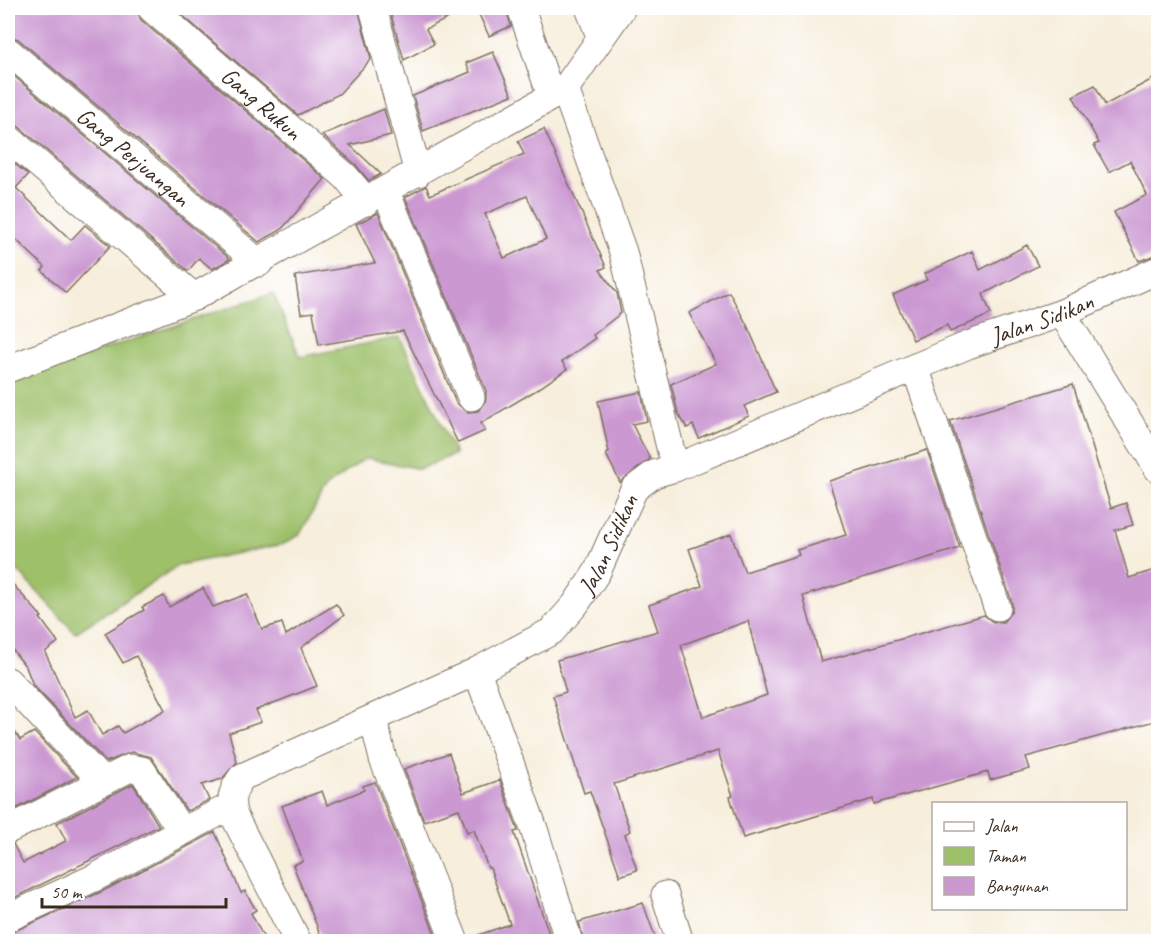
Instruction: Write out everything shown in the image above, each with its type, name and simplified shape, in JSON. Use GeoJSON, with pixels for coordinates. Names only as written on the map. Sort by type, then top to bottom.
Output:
{"type":"FeatureCollection","features":[{"type":"Feature","properties":{"kind":"street","name":"Gang Rukun"},"geometry":{"type":"LineString","coordinates":[[151,8],[345,176],[377,197],[471,397]]}},
{"type":"Feature","properties":{"kind":"street"},"geometry":{"type":"LineString","coordinates":[[373,8],[418,173]]}},
{"type":"Feature","properties":{"kind":"street"},"geometry":{"type":"LineString","coordinates":[[521,8],[558,92],[632,283],[675,468]]}},
{"type":"Feature","properties":{"kind":"street"},"geometry":{"type":"LineString","coordinates":[[589,8],[600,36]]}},
{"type":"Feature","properties":{"kind":"street"},"geometry":{"type":"LineString","coordinates":[[8,369],[194,297],[377,197],[558,92],[622,8]]}},
{"type":"Feature","properties":{"kind":"street","name":"Gang Perjuangan"},"geometry":{"type":"LineString","coordinates":[[8,51],[259,263]]}},
{"type":"Feature","properties":{"kind":"street"},"geometry":{"type":"LineString","coordinates":[[8,138],[194,297]]}},
{"type":"Feature","properties":{"kind":"street","name":"Jalan Sidikan"},"geometry":{"type":"LineString","coordinates":[[231,806],[233,791],[242,777],[477,671],[552,631],[575,605],[597,572],[634,489],[654,474],[675,468],[968,345],[1062,313],[1158,270]]}},
{"type":"Feature","properties":{"kind":"street"},"geometry":{"type":"LineString","coordinates":[[1062,313],[1158,469]]}},
{"type":"Feature","properties":{"kind":"street"},"geometry":{"type":"LineString","coordinates":[[915,367],[997,607]]}},
{"type":"Feature","properties":{"kind":"street"},"geometry":{"type":"LineString","coordinates":[[477,671],[534,829],[569,942]]}},
{"type":"Feature","properties":{"kind":"street"},"geometry":{"type":"LineString","coordinates":[[8,681],[103,782]]}},
{"type":"Feature","properties":{"kind":"street"},"geometry":{"type":"LineString","coordinates":[[373,719],[387,769],[455,942]]}},
{"type":"Feature","properties":{"kind":"street"},"geometry":{"type":"LineString","coordinates":[[8,830],[130,768],[142,770],[182,832]]}},
{"type":"Feature","properties":{"kind":"street"},"geometry":{"type":"LineString","coordinates":[[8,918],[96,877],[231,806],[244,840],[298,942]]}},
{"type":"Feature","properties":{"kind":"street"},"geometry":{"type":"LineString","coordinates":[[665,895],[680,942]]}},
{"type":"Feature","properties":{"kind":"green space"},"geometry":{"type":"Polygon","coordinates":[[[273,293],[300,357],[400,337],[455,454],[420,469],[366,458],[327,486],[300,534],[284,544],[179,565],[75,633],[8,560],[8,381],[273,293]]]}},
{"type":"Feature","properties":{"kind":"building"},"geometry":{"type":"Polygon","coordinates":[[[8,8],[136,8],[141,20],[325,179],[281,230],[259,242],[18,39],[8,36],[8,8]]]}},
{"type":"Feature","properties":{"kind":"building"},"geometry":{"type":"Polygon","coordinates":[[[174,8],[358,8],[371,59],[339,94],[298,115],[174,8]]]}},
{"type":"Feature","properties":{"kind":"building"},"geometry":{"type":"Polygon","coordinates":[[[389,8],[469,8],[426,29],[434,44],[404,60],[389,8]]]}},
{"type":"Feature","properties":{"kind":"building"},"geometry":{"type":"Polygon","coordinates":[[[476,8],[506,8],[511,26],[489,36],[476,8]]]}},
{"type":"Feature","properties":{"kind":"building"},"geometry":{"type":"Polygon","coordinates":[[[493,52],[512,95],[423,131],[413,96],[470,72],[466,63],[493,52]]]}},
{"type":"Feature","properties":{"kind":"building"},"geometry":{"type":"Polygon","coordinates":[[[8,71],[230,259],[212,269],[199,258],[188,271],[18,126],[8,123],[8,71]]]}},
{"type":"Feature","properties":{"kind":"building"},"geometry":{"type":"Polygon","coordinates":[[[1158,76],[1158,254],[1139,261],[1114,212],[1147,195],[1130,161],[1109,172],[1094,145],[1099,143],[1073,96],[1095,85],[1105,105],[1158,76]]]}},
{"type":"Feature","properties":{"kind":"building"},"geometry":{"type":"Polygon","coordinates":[[[384,109],[391,135],[350,145],[381,174],[369,181],[355,164],[322,135],[384,109]]]}},
{"type":"Feature","properties":{"kind":"building"},"geometry":{"type":"Polygon","coordinates":[[[544,129],[606,267],[600,270],[617,293],[621,313],[593,335],[595,338],[562,362],[567,369],[481,423],[485,431],[458,443],[403,331],[319,345],[313,312],[301,314],[295,276],[375,263],[356,224],[378,213],[456,403],[468,412],[478,411],[486,400],[486,391],[405,197],[426,186],[430,195],[524,154],[518,141],[544,129]],[[527,196],[485,214],[504,258],[546,239],[527,196]]]}},
{"type":"Feature","properties":{"kind":"building"},"geometry":{"type":"Polygon","coordinates":[[[8,158],[28,175],[16,188],[71,240],[85,225],[110,246],[66,293],[42,271],[45,267],[8,232],[8,158]]]}},
{"type":"Feature","properties":{"kind":"building"},"geometry":{"type":"Polygon","coordinates":[[[1027,245],[1038,266],[983,294],[991,314],[950,332],[947,325],[913,340],[893,295],[927,280],[924,274],[972,251],[980,270],[1027,245]]]}},
{"type":"Feature","properties":{"kind":"building"},"geometry":{"type":"Polygon","coordinates":[[[729,292],[747,325],[776,392],[744,406],[749,416],[699,438],[693,425],[687,428],[678,413],[671,384],[716,364],[689,313],[729,292]]]}},
{"type":"Feature","properties":{"kind":"building"},"geometry":{"type":"Polygon","coordinates":[[[1073,384],[1111,508],[1126,503],[1133,525],[1115,530],[1129,578],[1158,569],[1158,720],[1026,757],[1030,769],[990,780],[988,772],[874,804],[873,799],[743,838],[730,797],[733,796],[718,751],[614,784],[630,831],[625,834],[637,870],[620,876],[590,791],[584,793],[553,696],[566,692],[557,660],[658,631],[649,605],[702,586],[689,549],[731,534],[745,572],[799,555],[797,550],[846,535],[829,481],[927,450],[960,548],[803,596],[821,662],[984,615],[993,622],[1003,622],[1012,611],[1012,602],[950,421],[1073,384]],[[748,621],[681,645],[703,717],[767,695],[748,621]]]}},
{"type":"Feature","properties":{"kind":"building"},"geometry":{"type":"Polygon","coordinates":[[[641,392],[647,421],[632,424],[650,459],[620,482],[606,454],[609,452],[598,401],[641,392]]]}},
{"type":"Feature","properties":{"kind":"building"},"geometry":{"type":"Polygon","coordinates":[[[8,579],[42,617],[40,618],[58,642],[45,652],[75,717],[88,710],[102,735],[118,726],[123,733],[165,710],[136,656],[123,663],[105,633],[144,610],[142,607],[164,596],[169,607],[203,588],[213,607],[247,594],[262,629],[282,623],[286,635],[336,604],[344,615],[301,648],[317,686],[256,710],[261,722],[229,733],[237,762],[222,779],[202,785],[209,800],[187,811],[151,757],[132,752],[106,762],[33,685],[26,667],[8,644],[8,579]]]}},
{"type":"Feature","properties":{"kind":"building"},"geometry":{"type":"Polygon","coordinates":[[[8,721],[20,740],[34,732],[77,777],[8,813],[8,721]]]}},
{"type":"Feature","properties":{"kind":"building"},"geometry":{"type":"Polygon","coordinates":[[[449,753],[463,793],[500,780],[518,831],[514,832],[552,942],[470,942],[470,938],[510,924],[490,868],[488,868],[474,830],[467,832],[459,809],[424,821],[404,769],[449,753]]]}},
{"type":"Feature","properties":{"kind":"building"},"geometry":{"type":"Polygon","coordinates":[[[375,782],[438,942],[323,942],[293,865],[303,861],[282,806],[322,791],[327,805],[364,790],[363,786],[375,782]]]}},
{"type":"Feature","properties":{"kind":"building"},"geometry":{"type":"Polygon","coordinates":[[[133,784],[159,826],[8,901],[8,846],[13,844],[23,863],[66,841],[57,823],[133,784]]]}},
{"type":"Feature","properties":{"kind":"building"},"geometry":{"type":"Polygon","coordinates":[[[215,832],[241,893],[245,891],[256,910],[251,913],[266,942],[8,942],[8,934],[103,891],[215,832]]]}},
{"type":"Feature","properties":{"kind":"building"},"geometry":{"type":"Polygon","coordinates":[[[643,903],[657,942],[584,942],[579,922],[643,903]]]}}]}
